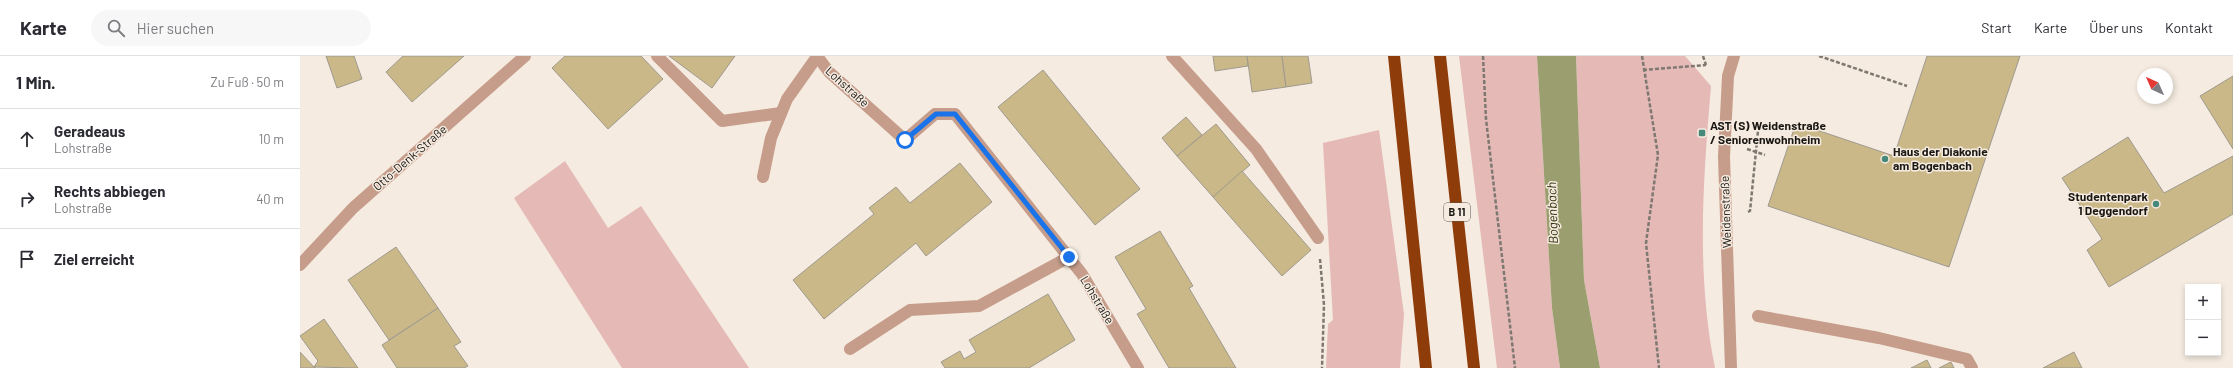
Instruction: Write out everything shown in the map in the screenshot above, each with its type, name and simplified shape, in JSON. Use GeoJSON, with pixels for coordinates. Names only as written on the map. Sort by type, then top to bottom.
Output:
{"type":"FeatureCollection","features":[{"type":"Feature","properties":{"kind":"highway"},"geometry":{"type":"LineString","coordinates":[[1394,56],[1426,367]]}},
{"type":"Feature","properties":{"kind":"highway","name":"B 11"},"geometry":{"type":"LineString","coordinates":[[1440,56],[1474,368]]}},
{"type":"Feature","properties":{"kind":"street","name":"Otto-Denk-Straße"},"geometry":{"type":"LineString","coordinates":[[300,265],[354,208],[526,56]]}},
{"type":"Feature","properties":{"kind":"street"},"geometry":{"type":"LineString","coordinates":[[657,56],[722,121],[782,113]]}},
{"type":"Feature","properties":{"kind":"street"},"geometry":{"type":"LineString","coordinates":[[1172,56],[1256,149],[1318,238]]}},
{"type":"Feature","properties":{"kind":"street","name":"Weidenstraße"},"geometry":{"type":"LineString","coordinates":[[1731,368],[1724,157],[1728,76],[1734,56]]}},
{"type":"Feature","properties":{"kind":"street"},"geometry":{"type":"LineString","coordinates":[[763,177],[771,138],[787,99],[816,57]]}},
{"type":"Feature","properties":{"kind":"street","name":"Lohstraße"},"geometry":{"type":"LineString","coordinates":[[816,57],[829,72],[905,140],[936,114],[955,114],[1082,274],[1138,368]]}},
{"type":"Feature","properties":{"kind":"street"},"geometry":{"type":"LineString","coordinates":[[850,349],[910,310],[979,306],[1069,257]]}},
{"type":"Feature","properties":{"kind":"street"},"geometry":{"type":"LineString","coordinates":[[1758,316],[1879,338],[1967,359],[1972,368]]}},
{"type":"Feature","properties":{"kind":"path"},"geometry":{"type":"LineString","coordinates":[[1482,56],[1486,119],[1515,368]]}},
{"type":"Feature","properties":{"kind":"path"},"geometry":{"type":"LineString","coordinates":[[1642,56],[1643,70],[1658,155],[1646,243],[1659,368]]}},
{"type":"Feature","properties":{"kind":"path"},"geometry":{"type":"LineString","coordinates":[[1819,56],[1907,86]]}},
{"type":"Feature","properties":{"kind":"path"},"geometry":{"type":"LineString","coordinates":[[1643,70],[1706,65]]}},
{"type":"Feature","properties":{"kind":"path"},"geometry":{"type":"LineString","coordinates":[[1750,211],[1758,131]]}},
{"type":"Feature","properties":{"kind":"path"},"geometry":{"type":"LineString","coordinates":[[1318,238],[1324,305],[1322,368]]}},
{"type":"Feature","properties":{"kind":"shaded area"},"geometry":{"type":"Polygon","coordinates":[[[1459,56],[1537,56],[1552,308],[1560,368],[1497,368],[1459,56]]]}},
{"type":"Feature","properties":{"kind":"shaded area"},"geometry":{"type":"Polygon","coordinates":[[[1576,56],[1685,56],[1711,86],[1704,192],[1703,262],[1709,333],[1715,368],[1600,368],[1584,280],[1576,56]]]}},
{"type":"Feature","properties":{"kind":"shaded area"},"geometry":{"type":"Polygon","coordinates":[[[1379,130],[1404,314],[1400,368],[1326,368],[1328,324],[1333,320],[1323,143],[1379,130]]]}},
{"type":"Feature","properties":{"kind":"shaded area"},"geometry":{"type":"Polygon","coordinates":[[[565,161],[608,228],[641,206],[749,368],[622,368],[514,198],[565,161]]]}},
{"type":"Feature","properties":{"kind":"water","name":"Bogenbach"},"geometry":{"type":"Polygon","coordinates":[[[1537,56],[1576,56],[1584,280],[1600,368],[1560,368],[1552,308],[1537,56]]]}},
{"type":"Feature","properties":{"kind":"building"},"geometry":{"type":"Polygon","coordinates":[[[326,56],[354,56],[362,79],[337,88],[326,56]]]}},
{"type":"Feature","properties":{"kind":"building"},"geometry":{"type":"Polygon","coordinates":[[[403,56],[464,56],[412,102],[386,72],[403,56]]]}},
{"type":"Feature","properties":{"kind":"building"},"geometry":{"type":"Polygon","coordinates":[[[565,56],[641,56],[663,79],[608,129],[552,68],[565,56]]]}},
{"type":"Feature","properties":{"kind":"building"},"geometry":{"type":"Polygon","coordinates":[[[669,56],[735,56],[712,88],[669,56]]]}},
{"type":"Feature","properties":{"kind":"building"},"geometry":{"type":"Polygon","coordinates":[[[1213,56],[1247,56],[1248,66],[1215,71],[1213,56]]]}},
{"type":"Feature","properties":{"kind":"building"},"geometry":{"type":"Polygon","coordinates":[[[1247,56],[1282,56],[1286,87],[1252,92],[1247,56]]]}},
{"type":"Feature","properties":{"kind":"building"},"geometry":{"type":"Polygon","coordinates":[[[1282,56],[1308,56],[1312,83],[1286,87],[1282,56]]]}},
{"type":"Feature","properties":{"kind":"building","name":"Haus der Diakonie am Bogenbach"},"geometry":{"type":"Polygon","coordinates":[[[1927,56],[2020,56],[1949,267],[1768,206],[1796,123],[1894,156],[1927,56]]]}},
{"type":"Feature","properties":{"kind":"building"},"geometry":{"type":"Polygon","coordinates":[[[1043,70],[1140,189],[1095,225],[998,107],[1043,70]]]}},
{"type":"Feature","properties":{"kind":"building"},"geometry":{"type":"Polygon","coordinates":[[[2233,76],[2233,149],[2200,96],[2233,76]]]}},
{"type":"Feature","properties":{"kind":"building"},"geometry":{"type":"Polygon","coordinates":[[[1186,117],[1202,135],[1177,156],[1162,138],[1186,117]]]}},
{"type":"Feature","properties":{"kind":"building"},"geometry":{"type":"Polygon","coordinates":[[[1216,124],[1250,165],[1213,197],[1177,156],[1216,124]]]}},
{"type":"Feature","properties":{"kind":"building","name":"Studentenpark 1 Deggendorf"},"geometry":{"type":"Polygon","coordinates":[[[2128,137],[2164,193],[2233,156],[2233,214],[2109,287],[2087,250],[2102,239],[2062,178],[2128,137]]]}},
{"type":"Feature","properties":{"kind":"building"},"geometry":{"type":"Polygon","coordinates":[[[960,163],[992,202],[926,256],[916,243],[824,319],[793,280],[874,214],[869,208],[896,187],[910,203],[960,163]]]}},
{"type":"Feature","properties":{"kind":"building"},"geometry":{"type":"Polygon","coordinates":[[[1242,171],[1311,250],[1282,276],[1213,197],[1242,171]]]}},
{"type":"Feature","properties":{"kind":"building"},"geometry":{"type":"Polygon","coordinates":[[[1160,231],[1193,286],[1189,288],[1236,368],[1169,368],[1137,314],[1146,309],[1115,257],[1160,231]]]}},
{"type":"Feature","properties":{"kind":"building"},"geometry":{"type":"Polygon","coordinates":[[[396,247],[438,308],[389,340],[348,280],[396,247]]]}},
{"type":"Feature","properties":{"kind":"building"},"geometry":{"type":"Polygon","coordinates":[[[1048,294],[1075,340],[1029,368],[945,368],[941,362],[960,351],[964,359],[976,352],[969,340],[1048,294]]]}},
{"type":"Feature","properties":{"kind":"building"},"geometry":{"type":"Polygon","coordinates":[[[438,308],[461,342],[454,346],[468,366],[464,368],[397,368],[382,345],[438,308]]]}},
{"type":"Feature","properties":{"kind":"building"},"geometry":{"type":"Polygon","coordinates":[[[324,319],[358,368],[314,367],[318,361],[300,336],[324,319]]]}},
{"type":"Feature","properties":{"kind":"building"},"geometry":{"type":"Polygon","coordinates":[[[300,352],[314,367],[316,368],[300,368],[300,352]]]}},
{"type":"Feature","properties":{"kind":"building"},"geometry":{"type":"Polygon","coordinates":[[[2074,352],[2082,368],[2043,368],[2074,352]]]}},
{"type":"Feature","properties":{"kind":"building"},"geometry":{"type":"Polygon","coordinates":[[[1927,360],[1931,368],[1911,368],[1927,360]]]}},
{"type":"Feature","properties":{"kind":"building"},"geometry":{"type":"Polygon","coordinates":[[[1951,362],[1954,368],[1939,368],[1951,362]]]}},
{"type":"Feature","properties":{"kind":"place","name":"AST (S) Weidenstraße / Seniorenwohnheim"},"geometry":{"type":"Point","coordinates":[1702,133]}},
{"type":"Feature","properties":{"kind":"place","name":"Haus der Diakonie am Bogenbach"},"geometry":{"type":"Point","coordinates":[1885,159]}},
{"type":"Feature","properties":{"kind":"place","name":"Studentenpark 1 Deggendorf"},"geometry":{"type":"Point","coordinates":[2156,204]}},
{"type":"Feature","properties":{"kind":"route"},"geometry":{"type":"LineString","coordinates":[[905,140],[936,114],[955,114],[1069,257]]}}]}
